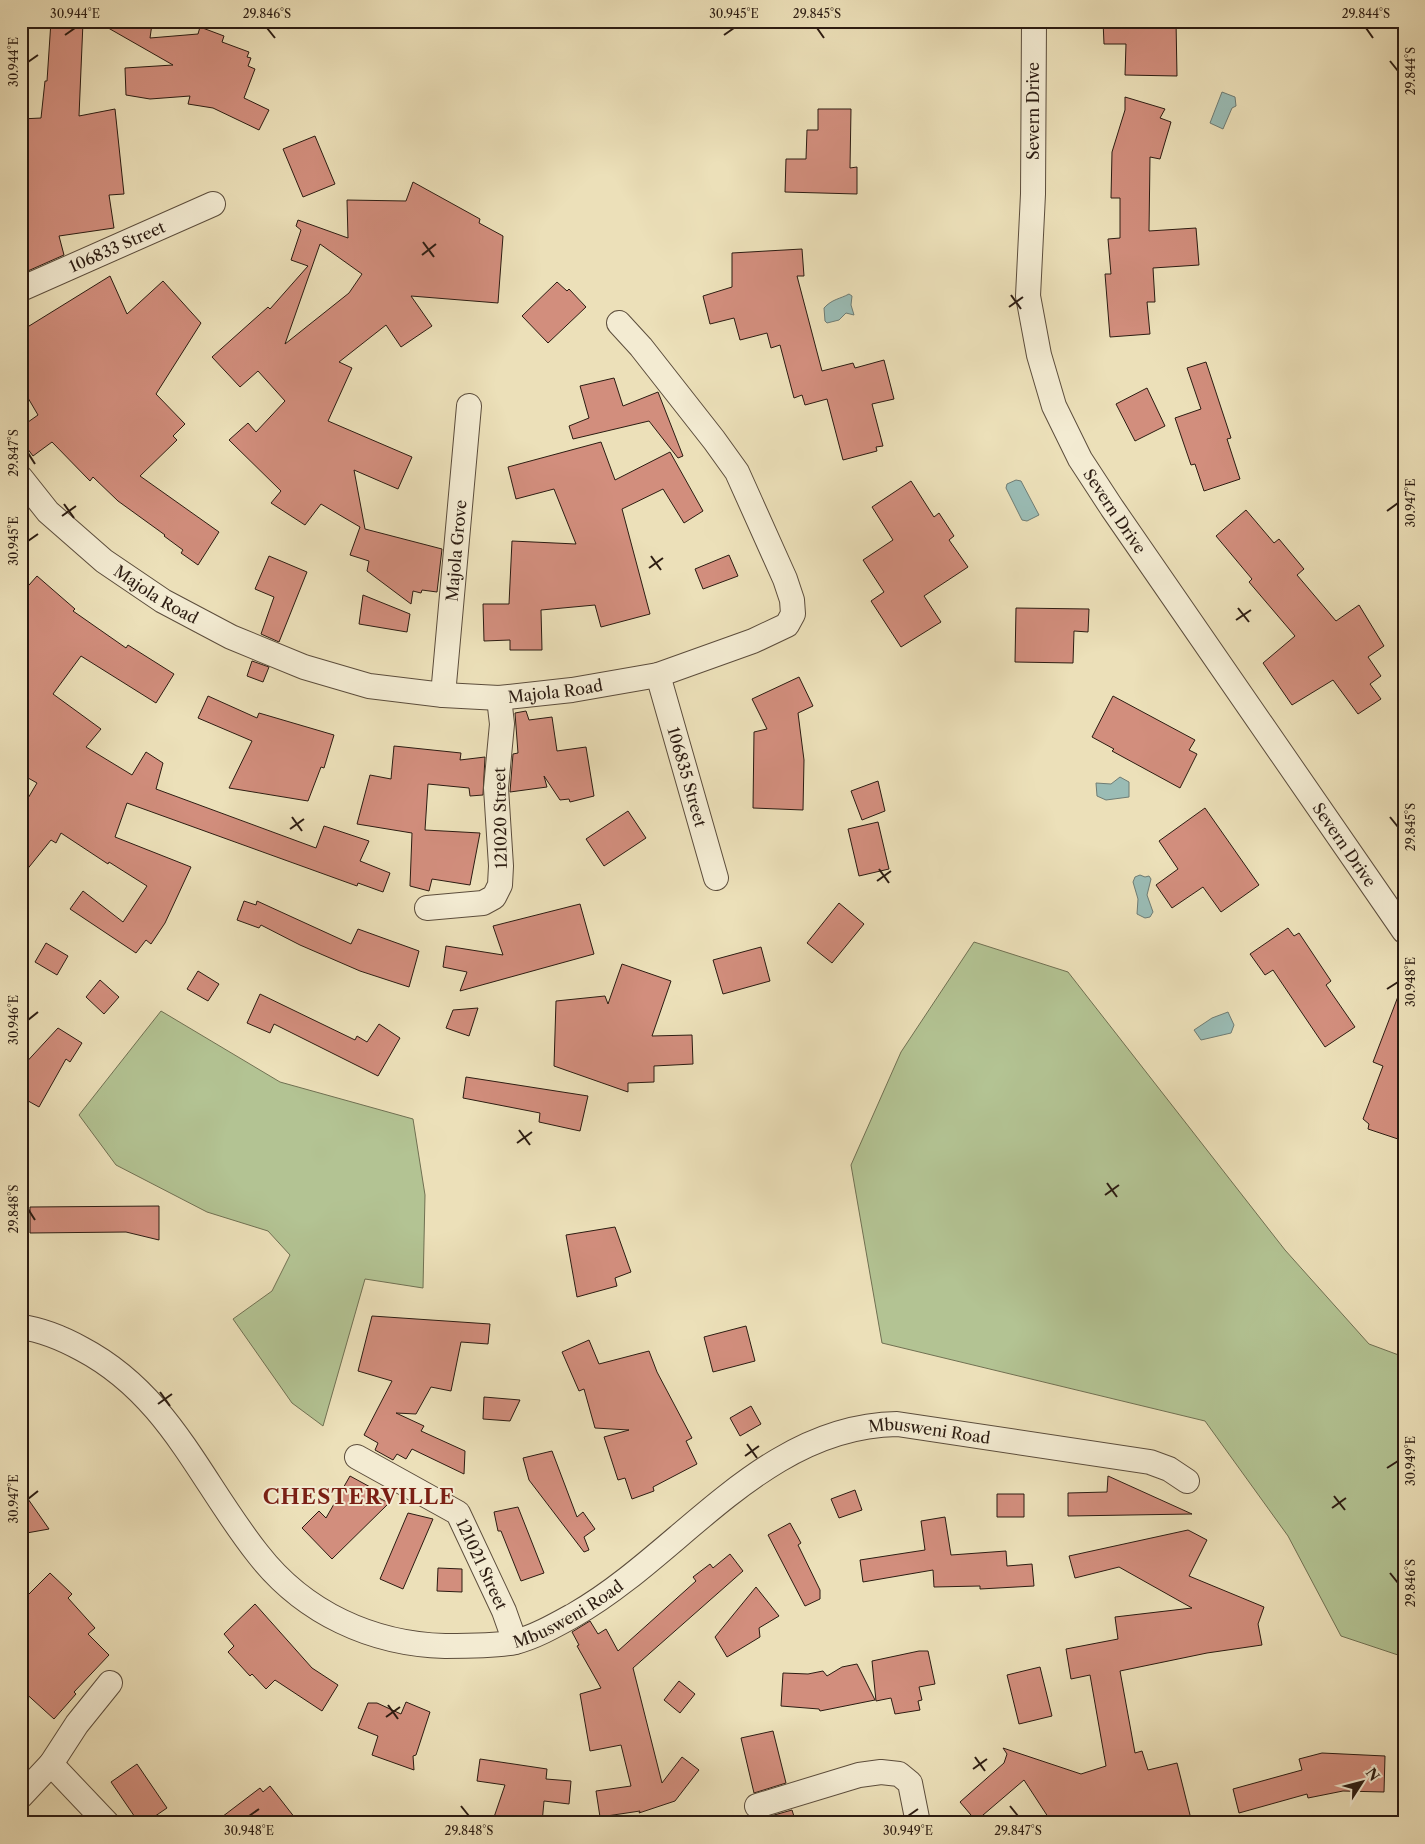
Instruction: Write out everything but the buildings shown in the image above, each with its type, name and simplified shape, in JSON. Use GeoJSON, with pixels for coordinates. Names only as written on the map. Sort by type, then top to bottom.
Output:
{"type":"FeatureCollection","features":[{"type":"Feature","properties":{"kind":"street","name":"Severn Drive"},"geometry":{"type":"LineString","coordinates":[[1034,21],[1033,194],[1028,296],[1039,355],[1054,406],[1080,459],[1112,508],[1404,931]]}},
{"type":"Feature","properties":{"kind":"street","name":"106833 Street"},"geometry":{"type":"LineString","coordinates":[[21,289],[213,204]]}},
{"type":"Feature","properties":{"kind":"street","name":"Majola Road"},"geometry":{"type":"LineString","coordinates":[[21,478],[48,512],[104,561],[163,601],[231,637],[304,667],[369,686],[443,695],[499,698],[572,690],[658,675],[753,641],[787,625],[793,614],[792,600],[785,579],[737,472],[641,347],[619,323]]}},
{"type":"Feature","properties":{"kind":"street","name":"Majola Grove"},"geometry":{"type":"LineString","coordinates":[[443,695],[469,406]]}},
{"type":"Feature","properties":{"kind":"street","name":"106835 Street"},"geometry":{"type":"LineString","coordinates":[[658,675],[716,878]]}},
{"type":"Feature","properties":{"kind":"street","name":"121020 Street"},"geometry":{"type":"LineString","coordinates":[[427,908],[483,903],[494,897],[500,885],[501,866],[496,788],[502,724],[499,698]]}},
{"type":"Feature","properties":{"kind":"street","name":"Mbusweni Road"},"geometry":{"type":"LineString","coordinates":[[21,1327],[38,1329],[66,1340],[100,1359],[130,1380],[153,1404],[186,1446],[219,1499],[259,1556],[289,1587],[333,1618],[367,1633],[406,1643],[447,1646],[515,1642],[554,1626],[604,1598],[644,1568],[736,1489],[785,1456],[815,1441],[863,1427],[897,1424],[1150,1462],[1169,1469],[1187,1481]]}},
{"type":"Feature","properties":{"kind":"street","name":"121021 Street"},"geometry":{"type":"LineString","coordinates":[[357,1457],[458,1513],[504,1612],[515,1642]]}},
{"type":"Feature","properties":{"kind":"street"},"geometry":{"type":"LineString","coordinates":[[21,1796],[51,1764],[77,1724],[110,1683]]}},
{"type":"Feature","properties":{"kind":"street"},"geometry":{"type":"LineString","coordinates":[[51,1764],[106,1823]]}},
{"type":"Feature","properties":{"kind":"street"},"geometry":{"type":"LineString","coordinates":[[757,1806],[858,1775],[881,1772],[899,1774],[910,1783],[918,1823]]}},
{"type":"Feature","properties":{"kind":"green space"},"geometry":{"type":"Polygon","coordinates":[[[974,942],[1068,972],[1285,1250],[1369,1344],[1404,1357],[1404,1657],[1341,1636],[1288,1536],[1205,1421],[882,1343],[851,1165],[901,1052],[974,942]]]}},
{"type":"Feature","properties":{"kind":"green space"},"geometry":{"type":"Polygon","coordinates":[[[161,1011],[280,1082],[413,1119],[425,1195],[423,1288],[365,1279],[323,1426],[292,1403],[233,1319],[272,1291],[290,1255],[268,1231],[207,1212],[116,1165],[79,1115],[161,1011]]]}},
{"type":"Feature","properties":{"kind":"water"},"geometry":{"type":"Polygon","coordinates":[[[1222,92],[1235,97],[1236,106],[1232,108],[1223,129],[1210,123],[1222,92]]]}},
{"type":"Feature","properties":{"kind":"water"},"geometry":{"type":"Polygon","coordinates":[[[849,294],[852,296],[851,305],[854,315],[846,313],[839,320],[827,323],[825,321],[824,308],[833,301],[849,294]]]}},
{"type":"Feature","properties":{"kind":"water"},"geometry":{"type":"Polygon","coordinates":[[[1016,480],[1021,481],[1039,515],[1027,521],[1022,520],[1006,488],[1007,484],[1016,480]]]}},
{"type":"Feature","properties":{"kind":"water"},"geometry":{"type":"Polygon","coordinates":[[[1120,777],[1129,782],[1129,797],[1106,800],[1097,796],[1096,783],[1111,784],[1120,777]]]}},
{"type":"Feature","properties":{"kind":"water"},"geometry":{"type":"Polygon","coordinates":[[[1140,875],[1149,876],[1151,879],[1147,895],[1153,912],[1150,917],[1145,918],[1137,914],[1138,899],[1133,882],[1135,877],[1140,875]]]}},
{"type":"Feature","properties":{"kind":"water"},"geometry":{"type":"Polygon","coordinates":[[[1228,1012],[1234,1025],[1231,1033],[1201,1040],[1194,1030],[1212,1018],[1228,1012]]]}},
{"type":"Feature","properties":{"kind":"district","name":"CHESTERVILLE"},"geometry":{"type":"Point","coordinates":[359,1497]}}]}
